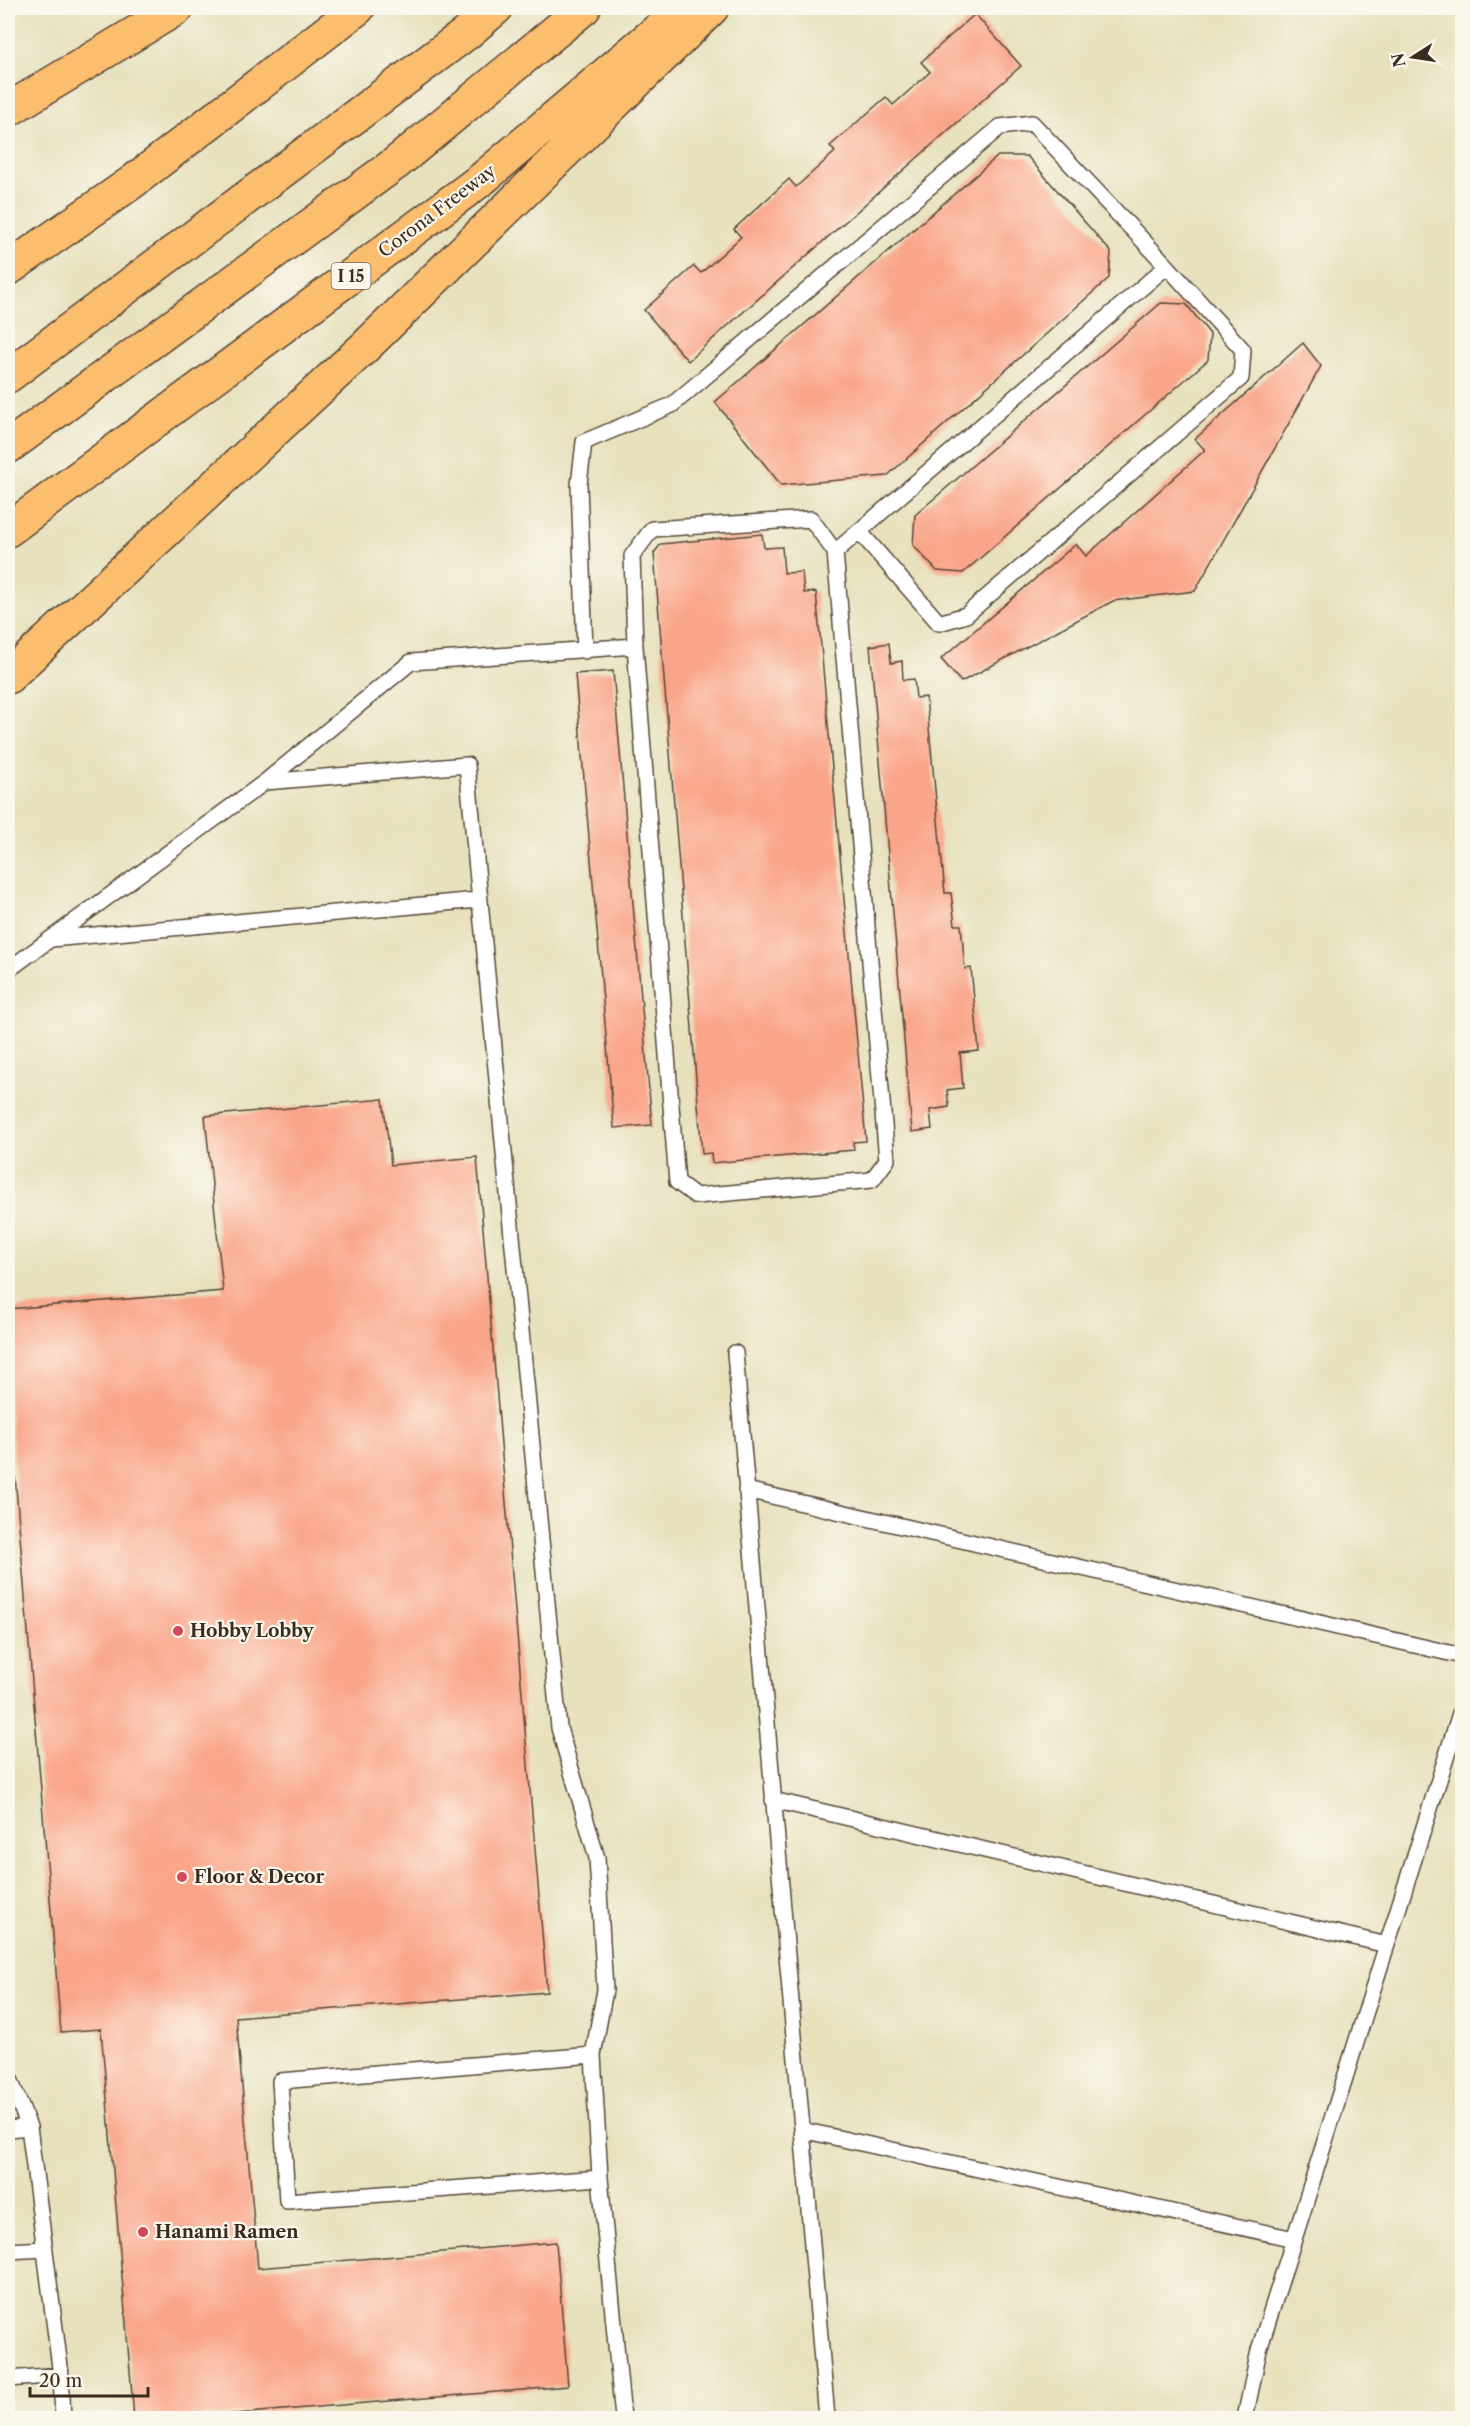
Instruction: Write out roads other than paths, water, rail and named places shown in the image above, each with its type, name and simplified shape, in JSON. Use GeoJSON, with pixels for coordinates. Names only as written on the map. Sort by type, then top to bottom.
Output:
{"type":"FeatureCollection","features":[{"type":"Feature","properties":{"kind":"highway"},"geometry":{"type":"LineString","coordinates":[[8,110],[177,8]]}},
{"type":"Feature","properties":{"kind":"highway"},"geometry":{"type":"LineString","coordinates":[[8,269],[131,183],[358,8]]}},
{"type":"Feature","properties":{"kind":"highway"},"geometry":{"type":"LineString","coordinates":[[8,376],[468,32],[496,8]]}},
{"type":"Feature","properties":{"kind":"highway"},"geometry":{"type":"LineString","coordinates":[[8,447],[396,163],[584,8]]}},
{"type":"Feature","properties":{"kind":"highway","name":"Corona Freeway"},"geometry":{"type":"LineString","coordinates":[[8,530],[482,179],[684,8]]}},
{"type":"Feature","properties":{"kind":"highway"},"geometry":{"type":"LineString","coordinates":[[8,677],[367,345],[712,8]]}},
{"type":"Feature","properties":{"kind":"lane"},"geometry":{"type":"LineString","coordinates":[[585,651],[579,485],[584,442],[672,405],[1000,127],[1032,123],[1243,350],[1241,378],[966,615],[939,623],[860,531]]}},
{"type":"Feature","properties":{"kind":"lane"},"geometry":{"type":"LineString","coordinates":[[835,552],[1167,266]]}},
{"type":"Feature","properties":{"kind":"lane"},"geometry":{"type":"LineString","coordinates":[[811,519],[835,552],[887,1160],[872,1180],[696,1196],[677,1182],[635,646],[632,556],[652,529],[811,519]]}},
{"type":"Feature","properties":{"kind":"lane"},"geometry":{"type":"LineString","coordinates":[[8,970],[265,782],[411,662],[635,646]]}},
{"type":"Feature","properties":{"kind":"lane"},"geometry":{"type":"LineString","coordinates":[[265,782],[467,765],[478,900],[559,1728],[597,1858],[605,1990],[593,2055],[600,2178],[623,2418]]}},
{"type":"Feature","properties":{"kind":"lane"},"geometry":{"type":"LineString","coordinates":[[50,939],[478,900]]}},
{"type":"Feature","properties":{"kind":"lane"},"geometry":{"type":"LineString","coordinates":[[735,1353],[827,2418]]}},
{"type":"Feature","properties":{"kind":"lane"},"geometry":{"type":"LineString","coordinates":[[746,1490],[1462,1656]]}},
{"type":"Feature","properties":{"kind":"lane"},"geometry":{"type":"LineString","coordinates":[[1245,2418],[1259,2350],[1462,1707]]}},
{"type":"Feature","properties":{"kind":"lane"},"geometry":{"type":"LineString","coordinates":[[773,1800],[1387,1945]]}},
{"type":"Feature","properties":{"kind":"lane"},"geometry":{"type":"LineString","coordinates":[[593,2055],[280,2081],[287,2200],[600,2178]]}},
{"type":"Feature","properties":{"kind":"lane"},"geometry":{"type":"LineString","coordinates":[[8,2074],[29,2127],[61,2375],[63,2418]]}},
{"type":"Feature","properties":{"kind":"lane"},"geometry":{"type":"LineString","coordinates":[[8,2129],[29,2127]]}},
{"type":"Feature","properties":{"kind":"lane"},"geometry":{"type":"LineString","coordinates":[[802,2130],[1294,2239]]}},
{"type":"Feature","properties":{"kind":"lane"},"geometry":{"type":"LineString","coordinates":[[8,2251],[45,2249]]}},
{"type":"Feature","properties":{"kind":"lane"},"geometry":{"type":"LineString","coordinates":[[8,2379],[61,2375]]}},
{"type":"Feature","properties":{"kind":"place","name":"Hobby Lobby"},"geometry":{"type":"Point","coordinates":[178,1631]}},
{"type":"Feature","properties":{"kind":"place","name":"Floor & Decor"},"geometry":{"type":"Point","coordinates":[182,1877]}},
{"type":"Feature","properties":{"kind":"place","name":"Hanami Ramen"},"geometry":{"type":"Point","coordinates":[143,2232]}}]}
